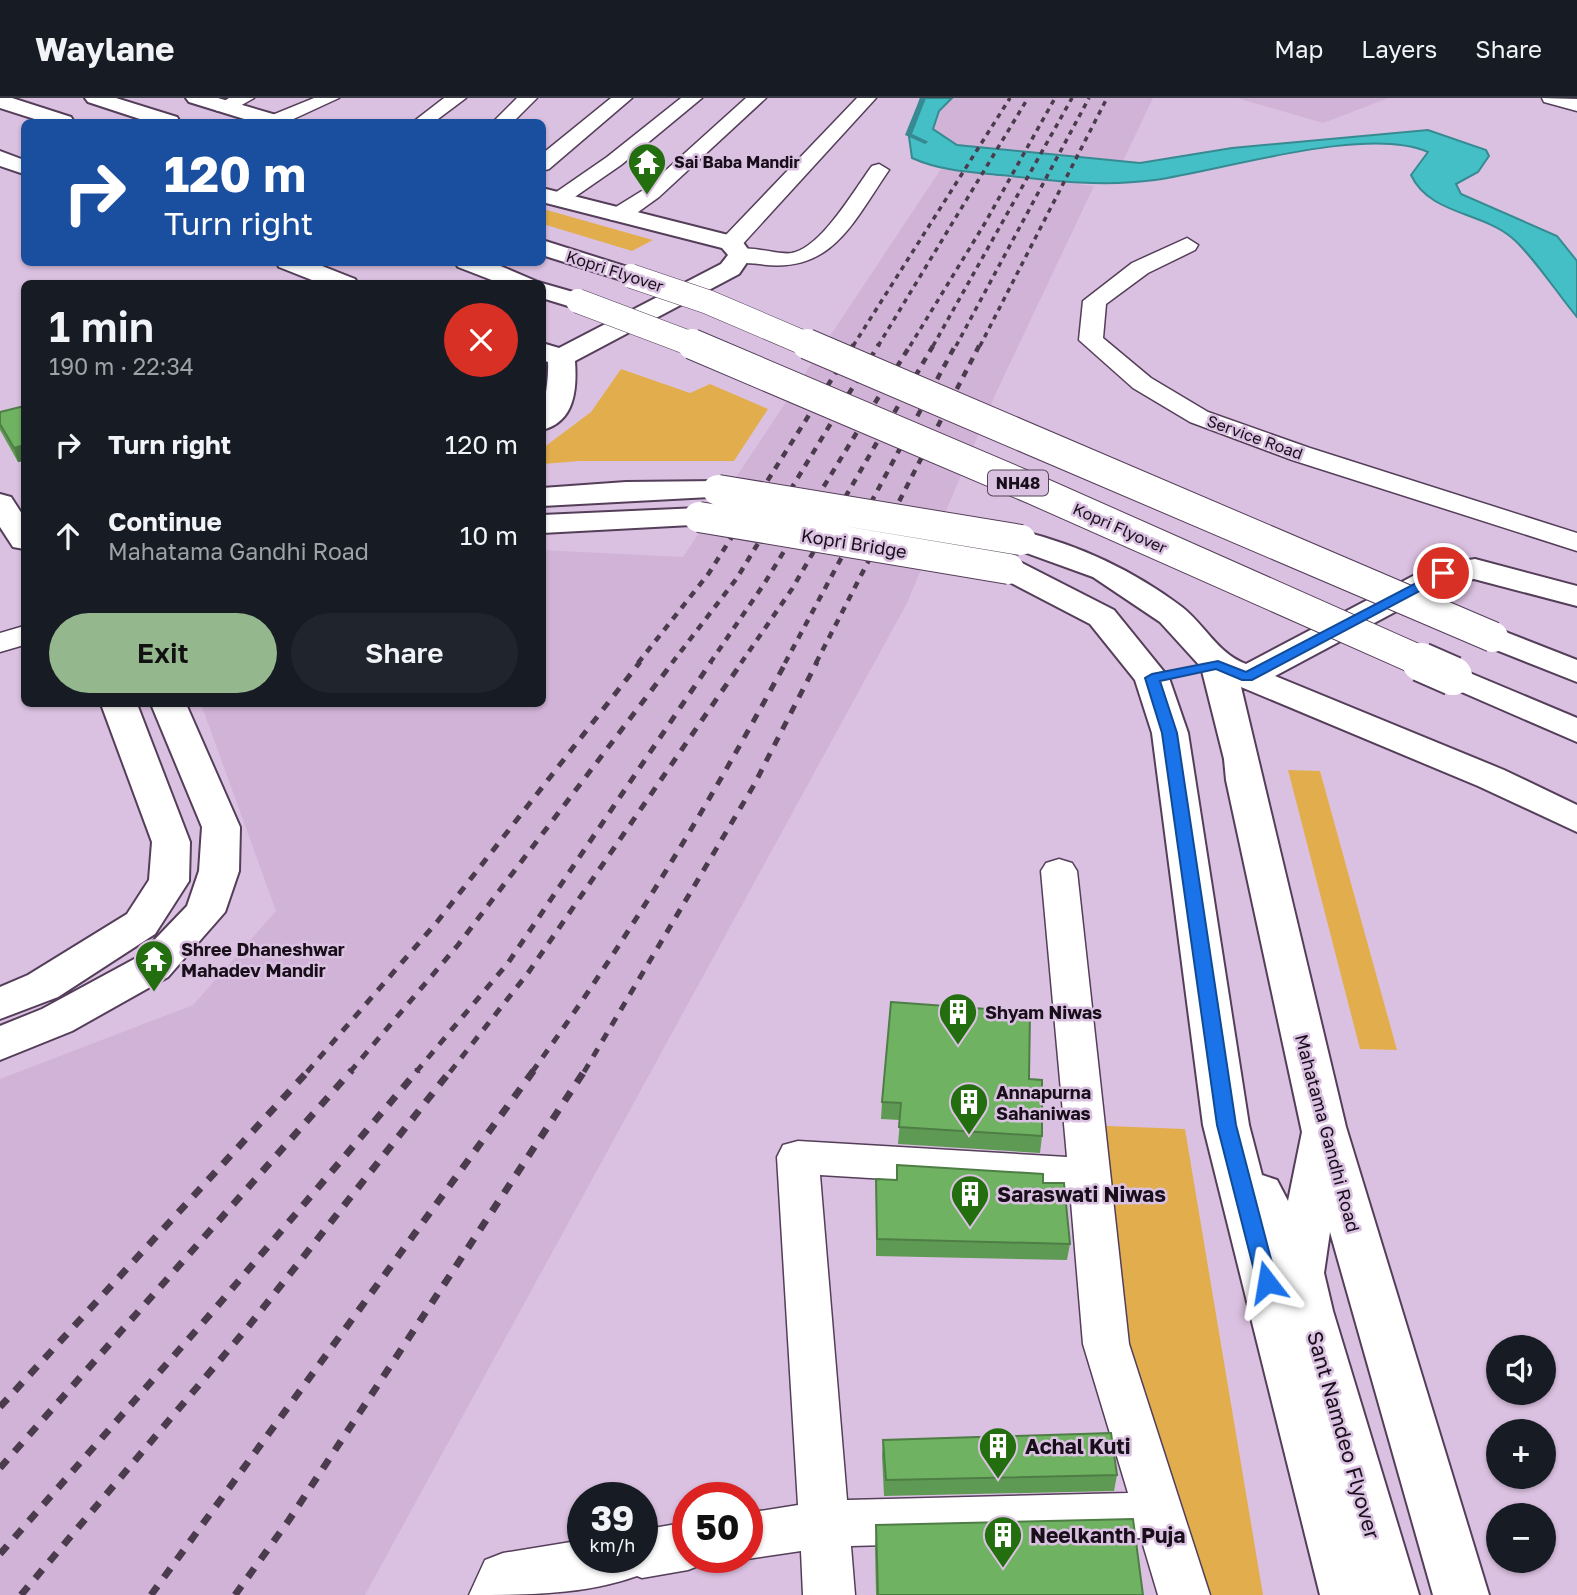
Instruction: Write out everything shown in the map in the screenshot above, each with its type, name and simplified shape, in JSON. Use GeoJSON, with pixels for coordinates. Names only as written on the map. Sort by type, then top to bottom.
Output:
{"type":"FeatureCollection","features":[{"type":"Feature","properties":{"kind":"main road"},"geometry":{"type":"LineString","coordinates":[[95,98],[160,119]]}},
{"type":"Feature","properties":{"kind":"main road"},"geometry":{"type":"LineString","coordinates":[[196,98],[264,119]]}},
{"type":"Feature","properties":{"kind":"main road"},"geometry":{"type":"LineString","coordinates":[[0,101],[54,119]]}},
{"type":"Feature","properties":{"kind":"main road"},"geometry":{"type":"LineString","coordinates":[[0,158],[21,166]]}},
{"type":"Feature","properties":{"kind":"main road"},"geometry":{"type":"LineString","coordinates":[[546,420],[551,417],[564,390],[552,354],[730,269],[736,249],[551,197]]}},
{"type":"Feature","properties":{"kind":"main road","name":"Kopri Flyover"},"geometry":{"type":"LineString","coordinates":[[546,248],[709,302],[1577,672]]}},
{"type":"Feature","properties":{"kind":"main road"},"geometry":{"type":"LineString","coordinates":[[299,266],[335,280]]}},
{"type":"Feature","properties":{"kind":"main road"},"geometry":{"type":"LineString","coordinates":[[478,266],[516,280]]}},
{"type":"Feature","properties":{"kind":"main road","name":"Kopri Flyover"},"geometry":{"type":"LineString","coordinates":[[546,290],[652,327],[1021,484],[1577,731]]}},
{"type":"Feature","properties":{"kind":"main road"},"geometry":{"type":"LineString","coordinates":[[546,497],[626,491],[718,490],[1021,540],[1104,570],[1172,615],[1232,671],[1491,778],[1577,820]]}},
{"type":"Feature","properties":{"kind":"main road"},"geometry":{"type":"LineString","coordinates":[[0,503],[21,535]]}},
{"type":"Feature","properties":{"kind":"main road","name":"Kopri Bridge"},"geometry":{"type":"LineString","coordinates":[[546,524],[699,517],[1009,569],[1102,617],[1152,678]]}},
{"type":"Feature","properties":{"kind":"main road"},"geometry":{"type":"LineString","coordinates":[[1348,1595],[1226,1125],[1170,733],[1152,678],[1232,671],[1443,573],[1475,569],[1577,596]]}},
{"type":"Feature","properties":{"kind":"main road","name":"Mahatama Gandhi Road"},"geometry":{"type":"LineString","coordinates":[[1232,671],[1244,780],[1323,1127],[1461,1595]]}},
{"type":"Feature","properties":{"kind":"main road"},"geometry":{"type":"LineString","coordinates":[[0,1044],[141,924],[169,881],[171,842],[120,707]]}},
{"type":"Feature","properties":{"kind":"main road"},"geometry":{"type":"LineString","coordinates":[[0,1004],[50,1003],[153,967],[205,912],[219,871],[220,827],[170,707]]}},
{"type":"Feature","properties":{"kind":"main road"},"geometry":{"type":"LineString","coordinates":[[171,842],[220,827]]}},
{"type":"Feature","properties":{"kind":"main road","name":"Sant Namdeo Flyover"},"geometry":{"type":"LineString","coordinates":[[1226,1125],[1304,1292],[1391,1595]]}},
{"type":"Feature","properties":{"kind":"main road","name":"Sant Namdeo Flyover"},"geometry":{"type":"LineString","coordinates":[[1304,1292],[1323,1127]]}},
{"type":"Feature","properties":{"kind":"street"},"geometry":{"type":"LineString","coordinates":[[224,107],[245,98]]}},
{"type":"Feature","properties":{"kind":"street"},"geometry":{"type":"LineString","coordinates":[[281,119],[330,98]]}},
{"type":"Feature","properties":{"kind":"street"},"geometry":{"type":"LineString","coordinates":[[426,119],[457,98]]}},
{"type":"Feature","properties":{"kind":"street"},"geometry":{"type":"LineString","coordinates":[[505,119],[528,98]]}},
{"type":"Feature","properties":{"kind":"street"},"geometry":{"type":"LineString","coordinates":[[546,161],[572,137],[623,98]]}},
{"type":"Feature","properties":{"kind":"street"},"geometry":{"type":"LineString","coordinates":[[551,197],[614,161],[693,98]]}},
{"type":"Feature","properties":{"kind":"street"},"geometry":{"type":"LineString","coordinates":[[619,215],[652,193],[757,98]]}},
{"type":"Feature","properties":{"kind":"street"},"geometry":{"type":"LineString","coordinates":[[867,98],[736,249],[782,259],[803,257],[830,236],[879,170]]}},
{"type":"Feature","properties":{"kind":"street"},"geometry":{"type":"LineString","coordinates":[[1551,98],[1577,105]]}},
{"type":"Feature","properties":{"kind":"street","name":"Service Road"},"geometry":{"type":"LineString","coordinates":[[1187,245],[1140,268],[1095,301],[1091,340],[1142,383],[1199,417],[1301,454],[1577,542]]}},
{"type":"Feature","properties":{"kind":"street"},"geometry":{"type":"LineString","coordinates":[[0,643],[21,636]]}},
{"type":"Feature","properties":{"kind":"street"},"geometry":{"type":"LineString","coordinates":[[1059,871],[1106,1344],[1184,1595]]}},
{"type":"Feature","properties":{"kind":"street"},"geometry":{"type":"LineString","coordinates":[[829,1595],[797,1157],[1089,1175]]}},
{"type":"Feature","properties":{"kind":"street"},"geometry":{"type":"LineString","coordinates":[[763,1533],[822,1524],[1159,1515]]}},
{"type":"Feature","properties":{"kind":"street"},"geometry":{"type":"LineString","coordinates":[[495,1595],[503,1577],[567,1567]]}},
{"type":"Feature","properties":{"kind":"shaded area"},"geometry":{"type":"Polygon","coordinates":[[[921,98],[952,98],[939,111],[933,129],[957,145],[1140,163],[1232,148],[1428,130],[1486,150],[1489,156],[1478,172],[1456,184],[1461,194],[1557,236],[1577,261],[1577,317],[1536,264],[1511,237],[1485,222],[1443,205],[1419,188],[1411,175],[1428,152],[1401,145],[1333,146],[1155,180],[1116,183],[1059,181],[967,172],[934,166],[912,158],[909,137],[921,98]]]}},
{"type":"Feature","properties":{"kind":"shaded area"},"geometry":{"type":"Polygon","coordinates":[[[952,98],[1153,98],[1123,161],[956,145],[933,130],[939,111],[952,98]]]}},
{"type":"Feature","properties":{"kind":"shaded area"},"geometry":{"type":"Polygon","coordinates":[[[1237,98],[1389,98],[1323,123],[1237,98]]]}},
{"type":"Feature","properties":{"kind":"shaded area"},"geometry":{"type":"Polygon","coordinates":[[[941,169],[1094,186],[995,395],[907,603],[365,1595],[0,1595],[0,1079],[193,1005],[276,911],[202,707],[546,707],[546,550],[683,557],[941,169]]]}},
{"type":"Feature","properties":{"kind":"shaded area"},"geometry":{"type":"Polygon","coordinates":[[[546,210],[653,240],[632,251],[546,225],[546,210]]]}},
{"type":"Feature","properties":{"kind":"shaded area"},"geometry":{"type":"Polygon","coordinates":[[[621,369],[690,393],[710,384],[768,409],[734,461],[580,461],[546,464],[546,446],[591,412],[621,369]]]}},
{"type":"Feature","properties":{"kind":"shaded area"},"geometry":{"type":"Polygon","coordinates":[[[1288,770],[1320,771],[1397,1050],[1360,1049],[1288,770]]]}},
{"type":"Feature","properties":{"kind":"shaded area"},"geometry":{"type":"Polygon","coordinates":[[[1083,1125],[1185,1129],[1263,1595],[1160,1595],[1083,1125]]]}},
{"type":"Feature","properties":{"kind":"building"},"geometry":{"type":"Polygon","coordinates":[[[21,407],[21,446],[14,448],[0,424],[0,412],[21,407]]]}},
{"type":"Feature","properties":{"kind":"building"},"geometry":{"type":"Polygon","coordinates":[[[891,1002],[1030,1012],[1029,1079],[1042,1080],[1042,1136],[899,1127],[901,1103],[882,1102],[891,1002]]]}},
{"type":"Feature","properties":{"kind":"building","name":"Saraswati Niwas"},"geometry":{"type":"Polygon","coordinates":[[[897,1165],[1043,1174],[1043,1183],[1064,1183],[1070,1244],[877,1239],[876,1179],[897,1180],[897,1165]]]}},
{"type":"Feature","properties":{"kind":"building"},"geometry":{"type":"Polygon","coordinates":[[[1111,1433],[1117,1475],[886,1480],[883,1440],[1111,1433]]]}},
{"type":"Feature","properties":{"kind":"building","name":"Neelkanth Puja"},"geometry":{"type":"Polygon","coordinates":[[[1133,1519],[1143,1595],[878,1595],[876,1525],[1133,1519]]]}},
{"type":"Feature","properties":{"kind":"waterway"},"geometry":{"type":"LineString","coordinates":[[923,98],[908,135],[925,142]]}},
{"type":"Feature","properties":{"kind":"railway"},"geometry":{"type":"LineString","coordinates":[[853,346],[1010,98]]}},
{"type":"Feature","properties":{"kind":"railway"},"geometry":{"type":"LineString","coordinates":[[878,346],[1028,98]]}},
{"type":"Feature","properties":{"kind":"railway"},"geometry":{"type":"LineString","coordinates":[[910,346],[985,223],[1055,98]]}},
{"type":"Feature","properties":{"kind":"railway"},"geometry":{"type":"LineString","coordinates":[[933,346],[1072,98]]}},
{"type":"Feature","properties":{"kind":"railway"},"geometry":{"type":"LineString","coordinates":[[956,346],[1089,98]]}},
{"type":"Feature","properties":{"kind":"railway"},"geometry":{"type":"LineString","coordinates":[[980,346],[1107,98]]}},
{"type":"Feature","properties":{"kind":"railway"},"geometry":{"type":"LineString","coordinates":[[638,663],[709,573],[854,344]]}},
{"type":"Feature","properties":{"kind":"railway"},"geometry":{"type":"LineString","coordinates":[[672,663],[737,578],[879,344]]}},
{"type":"Feature","properties":{"kind":"railway"},"geometry":{"type":"LineString","coordinates":[[710,663],[764,584],[911,344]]}},
{"type":"Feature","properties":{"kind":"railway"},"geometry":{"type":"LineString","coordinates":[[741,663],[792,589],[934,344]]}},
{"type":"Feature","properties":{"kind":"railway"},"geometry":{"type":"LineString","coordinates":[[785,663],[956,344]]}},
{"type":"Feature","properties":{"kind":"railway"},"geometry":{"type":"LineString","coordinates":[[816,663],[980,344]]}},
{"type":"Feature","properties":{"kind":"railway"},"geometry":{"type":"LineString","coordinates":[[307,1072],[437,922],[640,662]]}},
{"type":"Feature","properties":{"kind":"railway"},"geometry":{"type":"LineString","coordinates":[[350,1072],[458,945],[673,662]]}},
{"type":"Feature","properties":{"kind":"railway"},"geometry":{"type":"LineString","coordinates":[[416,1072],[508,963],[711,662]]}},
{"type":"Feature","properties":{"kind":"railway"},"geometry":{"type":"LineString","coordinates":[[450,1072],[528,973],[742,662]]}},
{"type":"Feature","properties":{"kind":"railway"},"geometry":{"type":"LineString","coordinates":[[532,1072],[601,973],[666,871],[786,662]]}},
{"type":"Feature","properties":{"kind":"railway"},"geometry":{"type":"LineString","coordinates":[[584,1072],[754,785],[817,662]]}},
{"type":"Feature","properties":{"kind":"railway"},"geometry":{"type":"LineString","coordinates":[[0,1407],[309,1070]]}},
{"type":"Feature","properties":{"kind":"railway"},"geometry":{"type":"LineString","coordinates":[[0,1468],[352,1070]]}},
{"type":"Feature","properties":{"kind":"railway"},"geometry":{"type":"LineString","coordinates":[[0,1554],[214,1310],[418,1070]]}},
{"type":"Feature","properties":{"kind":"railway"},"geometry":{"type":"LineString","coordinates":[[21,1595],[248,1327],[451,1070]]}},
{"type":"Feature","properties":{"kind":"railway"},"geometry":{"type":"LineString","coordinates":[[151,1595],[534,1070]]}},
{"type":"Feature","properties":{"kind":"railway"},"geometry":{"type":"LineString","coordinates":[[235,1595],[289,1520],[585,1070]]}},
{"type":"Feature","properties":{"kind":"place","name":"Sai Baba Mandir"},"geometry":{"type":"Point","coordinates":[647,196]}},
{"type":"Feature","properties":{"kind":"place","name":"Shree Dhaneshwar Mahadev Mandir"},"geometry":{"type":"Point","coordinates":[154,993]}},
{"type":"Feature","properties":{"kind":"place","name":"Shyam Niwas"},"geometry":{"type":"Point","coordinates":[958,1046]}},
{"type":"Feature","properties":{"kind":"place","name":"Annapurna Sahaniwas"},"geometry":{"type":"Point","coordinates":[969,1136]}},
{"type":"Feature","properties":{"kind":"place","name":"Saraswati Niwas"},"geometry":{"type":"Point","coordinates":[970,1228]}},
{"type":"Feature","properties":{"kind":"place","name":"Achal Kuti"},"geometry":{"type":"Point","coordinates":[998,1480]}},
{"type":"Feature","properties":{"kind":"place","name":"Neelkanth Puja"},"geometry":{"type":"Point","coordinates":[1003,1569]}},
{"type":"Feature","properties":{"kind":"route"},"geometry":{"type":"LineString","coordinates":[[1267,1282],[1226,1125],[1174,780],[1170,733],[1152,678],[1218,665],[1247,677],[1443,573]]}}]}
